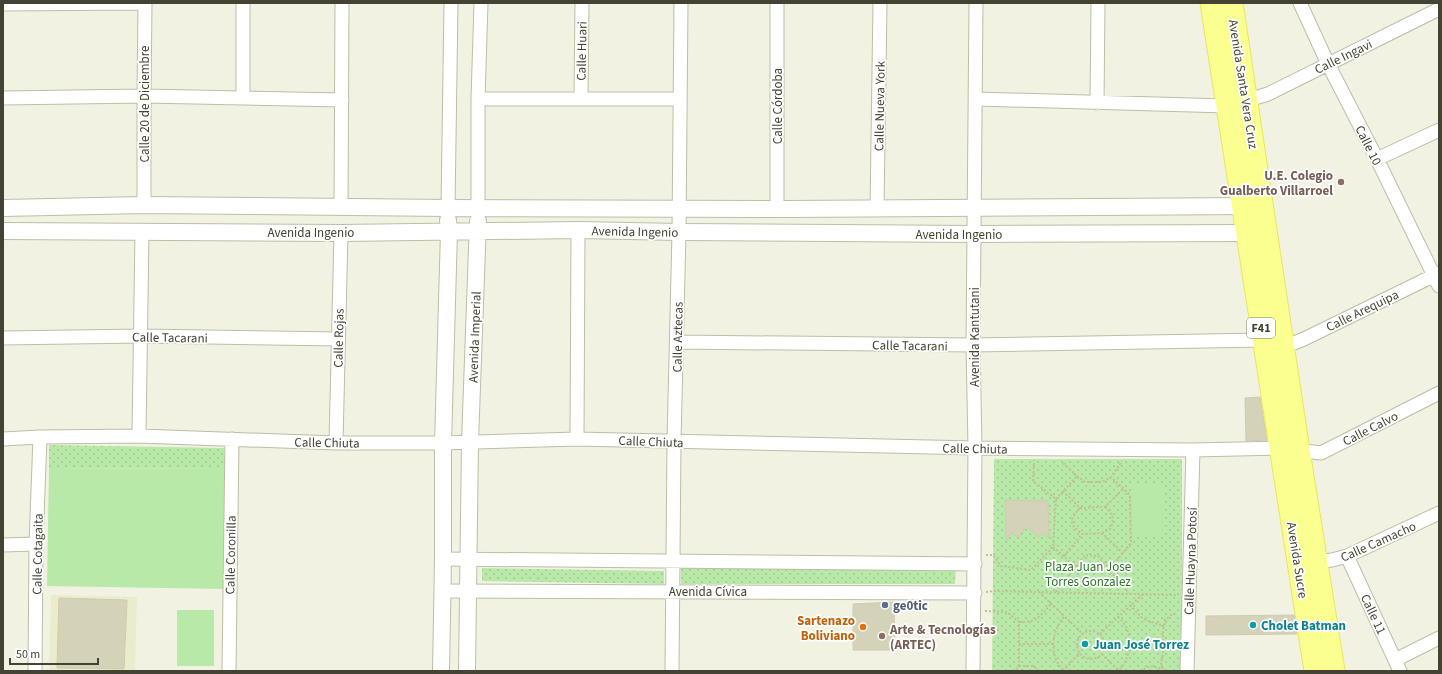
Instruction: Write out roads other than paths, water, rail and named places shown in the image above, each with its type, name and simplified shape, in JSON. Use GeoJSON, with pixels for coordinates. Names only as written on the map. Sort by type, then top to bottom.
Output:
{"type":"FeatureCollection","features":[{"type":"Feature","properties":{"kind":"main road","name":"Avenida Santa Vera Cruz"},"geometry":{"type":"LineString","coordinates":[[1210,3],[1227,106],[1253,206]]}},
{"type":"Feature","properties":{"kind":"main road","name":"Avenida Santa Vera Cruz"},"geometry":{"type":"LineString","coordinates":[[1232,3],[1246,99],[1253,206],[1257,233],[1284,345],[1290,450]]}},
{"type":"Feature","properties":{"kind":"main road","name":"Avenida Santa Vera Cruz"},"geometry":{"type":"LineString","coordinates":[[1257,233],[1263,340],[1290,450]]}},
{"type":"Feature","properties":{"kind":"main road","name":"Avenida Sucre"},"geometry":{"type":"LineString","coordinates":[[1290,450],[1316,562],[1334,671]]}},
{"type":"Feature","properties":{"kind":"main road","name":"Avenida Sucre"},"geometry":{"type":"LineString","coordinates":[[1290,450],[1315,671]]}},
{"type":"Feature","properties":{"kind":"street"},"geometry":{"type":"LineString","coordinates":[[3,4],[145,3]]}},
{"type":"Feature","properties":{"kind":"street","name":"Calle 20 de Diciembre"},"geometry":{"type":"LineString","coordinates":[[144,205],[145,3]]}},
{"type":"Feature","properties":{"kind":"street"},"geometry":{"type":"LineString","coordinates":[[243,3],[243,98]]}},
{"type":"Feature","properties":{"kind":"street"},"geometry":{"type":"LineString","coordinates":[[341,207],[342,3]]}},
{"type":"Feature","properties":{"kind":"street"},"geometry":{"type":"LineString","coordinates":[[441,671],[443,443],[449,231],[448,208],[451,3]]}},
{"type":"Feature","properties":{"kind":"street","name":"Avenida Imperial"},"geometry":{"type":"LineString","coordinates":[[467,671],[470,442],[478,231],[478,99],[481,3]]}},
{"type":"Feature","properties":{"kind":"street","name":"Calle Huari"},"geometry":{"type":"LineString","coordinates":[[581,99],[582,3]]}},
{"type":"Feature","properties":{"kind":"street","name":"Calle Aztecas"},"geometry":{"type":"LineString","coordinates":[[672,671],[674,591],[672,562],[674,442],[680,232],[681,3]]}},
{"type":"Feature","properties":{"kind":"street","name":"Calle Córdoba"},"geometry":{"type":"LineString","coordinates":[[777,3],[777,209]]}},
{"type":"Feature","properties":{"kind":"street","name":"Calle Nueva York"},"geometry":{"type":"LineString","coordinates":[[877,209],[880,3]]}},
{"type":"Feature","properties":{"kind":"street","name":"Avenida Kantutani"},"geometry":{"type":"LineString","coordinates":[[973,671],[975,559],[974,209],[976,3]]}},
{"type":"Feature","properties":{"kind":"street"},"geometry":{"type":"LineString","coordinates":[[1097,103],[1098,3]]}},
{"type":"Feature","properties":{"kind":"street","name":"Calle 10"},"geometry":{"type":"LineString","coordinates":[[1300,3],[1328,64],[1437,278]]}},
{"type":"Feature","properties":{"kind":"street","name":"Calle Ingavi"},"geometry":{"type":"LineString","coordinates":[[1246,99],[1268,94],[1439,9]]}},
{"type":"Feature","properties":{"kind":"street"},"geometry":{"type":"LineString","coordinates":[[3,98],[144,96],[342,100]]}},
{"type":"Feature","properties":{"kind":"street"},"geometry":{"type":"LineString","coordinates":[[478,99],[680,99]]}},
{"type":"Feature","properties":{"kind":"street"},"geometry":{"type":"LineString","coordinates":[[976,99],[1227,106]]}},
{"type":"Feature","properties":{"kind":"street"},"geometry":{"type":"LineString","coordinates":[[1377,160],[1439,130]]}},
{"type":"Feature","properties":{"kind":"street","name":"Avenida Ingenio"},"geometry":{"type":"LineString","coordinates":[[3,208],[144,205],[777,209],[974,209],[1253,206]]}},
{"type":"Feature","properties":{"kind":"street"},"geometry":{"type":"LineString","coordinates":[[577,439],[578,230]]}},
{"type":"Feature","properties":{"kind":"street","name":"Avenida Ingenio"},"geometry":{"type":"LineString","coordinates":[[3,231],[341,233],[578,230],[975,234],[1257,233]]}},
{"type":"Feature","properties":{"kind":"street"},"geometry":{"type":"LineString","coordinates":[[139,436],[142,231]]}},
{"type":"Feature","properties":{"kind":"street","name":"Calle Rojas"},"geometry":{"type":"LineString","coordinates":[[336,443],[341,233]]}},
{"type":"Feature","properties":{"kind":"street","name":"Calle Arequipa"},"geometry":{"type":"LineString","coordinates":[[1284,345],[1304,339],[1437,278]]}},
{"type":"Feature","properties":{"kind":"street","name":"Calle Tacarani"},"geometry":{"type":"LineString","coordinates":[[3,338],[141,336],[338,339]]}},
{"type":"Feature","properties":{"kind":"street","name":"Calle Tacarani"},"geometry":{"type":"LineString","coordinates":[[677,342],[974,345],[1263,340]]}},
{"type":"Feature","properties":{"kind":"street","name":"Calle Calvo"},"geometry":{"type":"LineString","coordinates":[[1290,450],[1321,453],[1439,393]]}},
{"type":"Feature","properties":{"kind":"street","name":"Calle Chiuta"},"geometry":{"type":"LineString","coordinates":[[3,439],[139,436],[336,443],[443,443],[577,439],[1033,449],[1290,450]]}},
{"type":"Feature","properties":{"kind":"street","name":"Calle Cotagaita"},"geometry":{"type":"LineString","coordinates":[[35,671],[36,544],[40,437]]}},
{"type":"Feature","properties":{"kind":"street","name":"Calle Coronilla"},"geometry":{"type":"LineString","coordinates":[[229,671],[232,439]]}},
{"type":"Feature","properties":{"kind":"street","name":"Calle Huayna Potosí"},"geometry":{"type":"LineString","coordinates":[[1187,671],[1193,450]]}},
{"type":"Feature","properties":{"kind":"street","name":"Calle Camacho"},"geometry":{"type":"LineString","coordinates":[[1316,562],[1348,556],[1439,513]]}},
{"type":"Feature","properties":{"kind":"street"},"geometry":{"type":"LineString","coordinates":[[3,546],[36,544]]}},
{"type":"Feature","properties":{"kind":"street","name":"Calle 11"},"geometry":{"type":"LineString","coordinates":[[1348,556],[1398,666]]}},
{"type":"Feature","properties":{"kind":"street"},"geometry":{"type":"LineString","coordinates":[[443,559],[672,562],[975,559]]}},
{"type":"Feature","properties":{"kind":"street","name":"Avenida Cívica"},"geometry":{"type":"LineString","coordinates":[[442,590],[974,593]]}},
{"type":"Feature","properties":{"kind":"street"},"geometry":{"type":"LineString","coordinates":[[1398,666],[1439,638]]}},
{"type":"Feature","properties":{"kind":"place","name":"U.E. Colegio Gualberto Villarroel"},"geometry":{"type":"Point","coordinates":[1341,182]}},
{"type":"Feature","properties":{"kind":"place","name":"ge0tic"},"geometry":{"type":"Point","coordinates":[885,605]}},
{"type":"Feature","properties":{"kind":"place","name":"Cholet Batman"},"geometry":{"type":"Point","coordinates":[1253,625]}},
{"type":"Feature","properties":{"kind":"place","name":"Sartenazo Boliviano"},"geometry":{"type":"Point","coordinates":[863,627]}},
{"type":"Feature","properties":{"kind":"place","name":"Arte & Tecnologías (ARTEC)"},"geometry":{"type":"Point","coordinates":[882,636]}},
{"type":"Feature","properties":{"kind":"place","name":"Juan José Torrez"},"geometry":{"type":"Point","coordinates":[1085,644]}},
{"type":"Feature","properties":{"kind":"park label","name":"Plaza Juan Jose Torres Gonzalez"},"geometry":{"type":"Point","coordinates":[1088,574]}}]}
